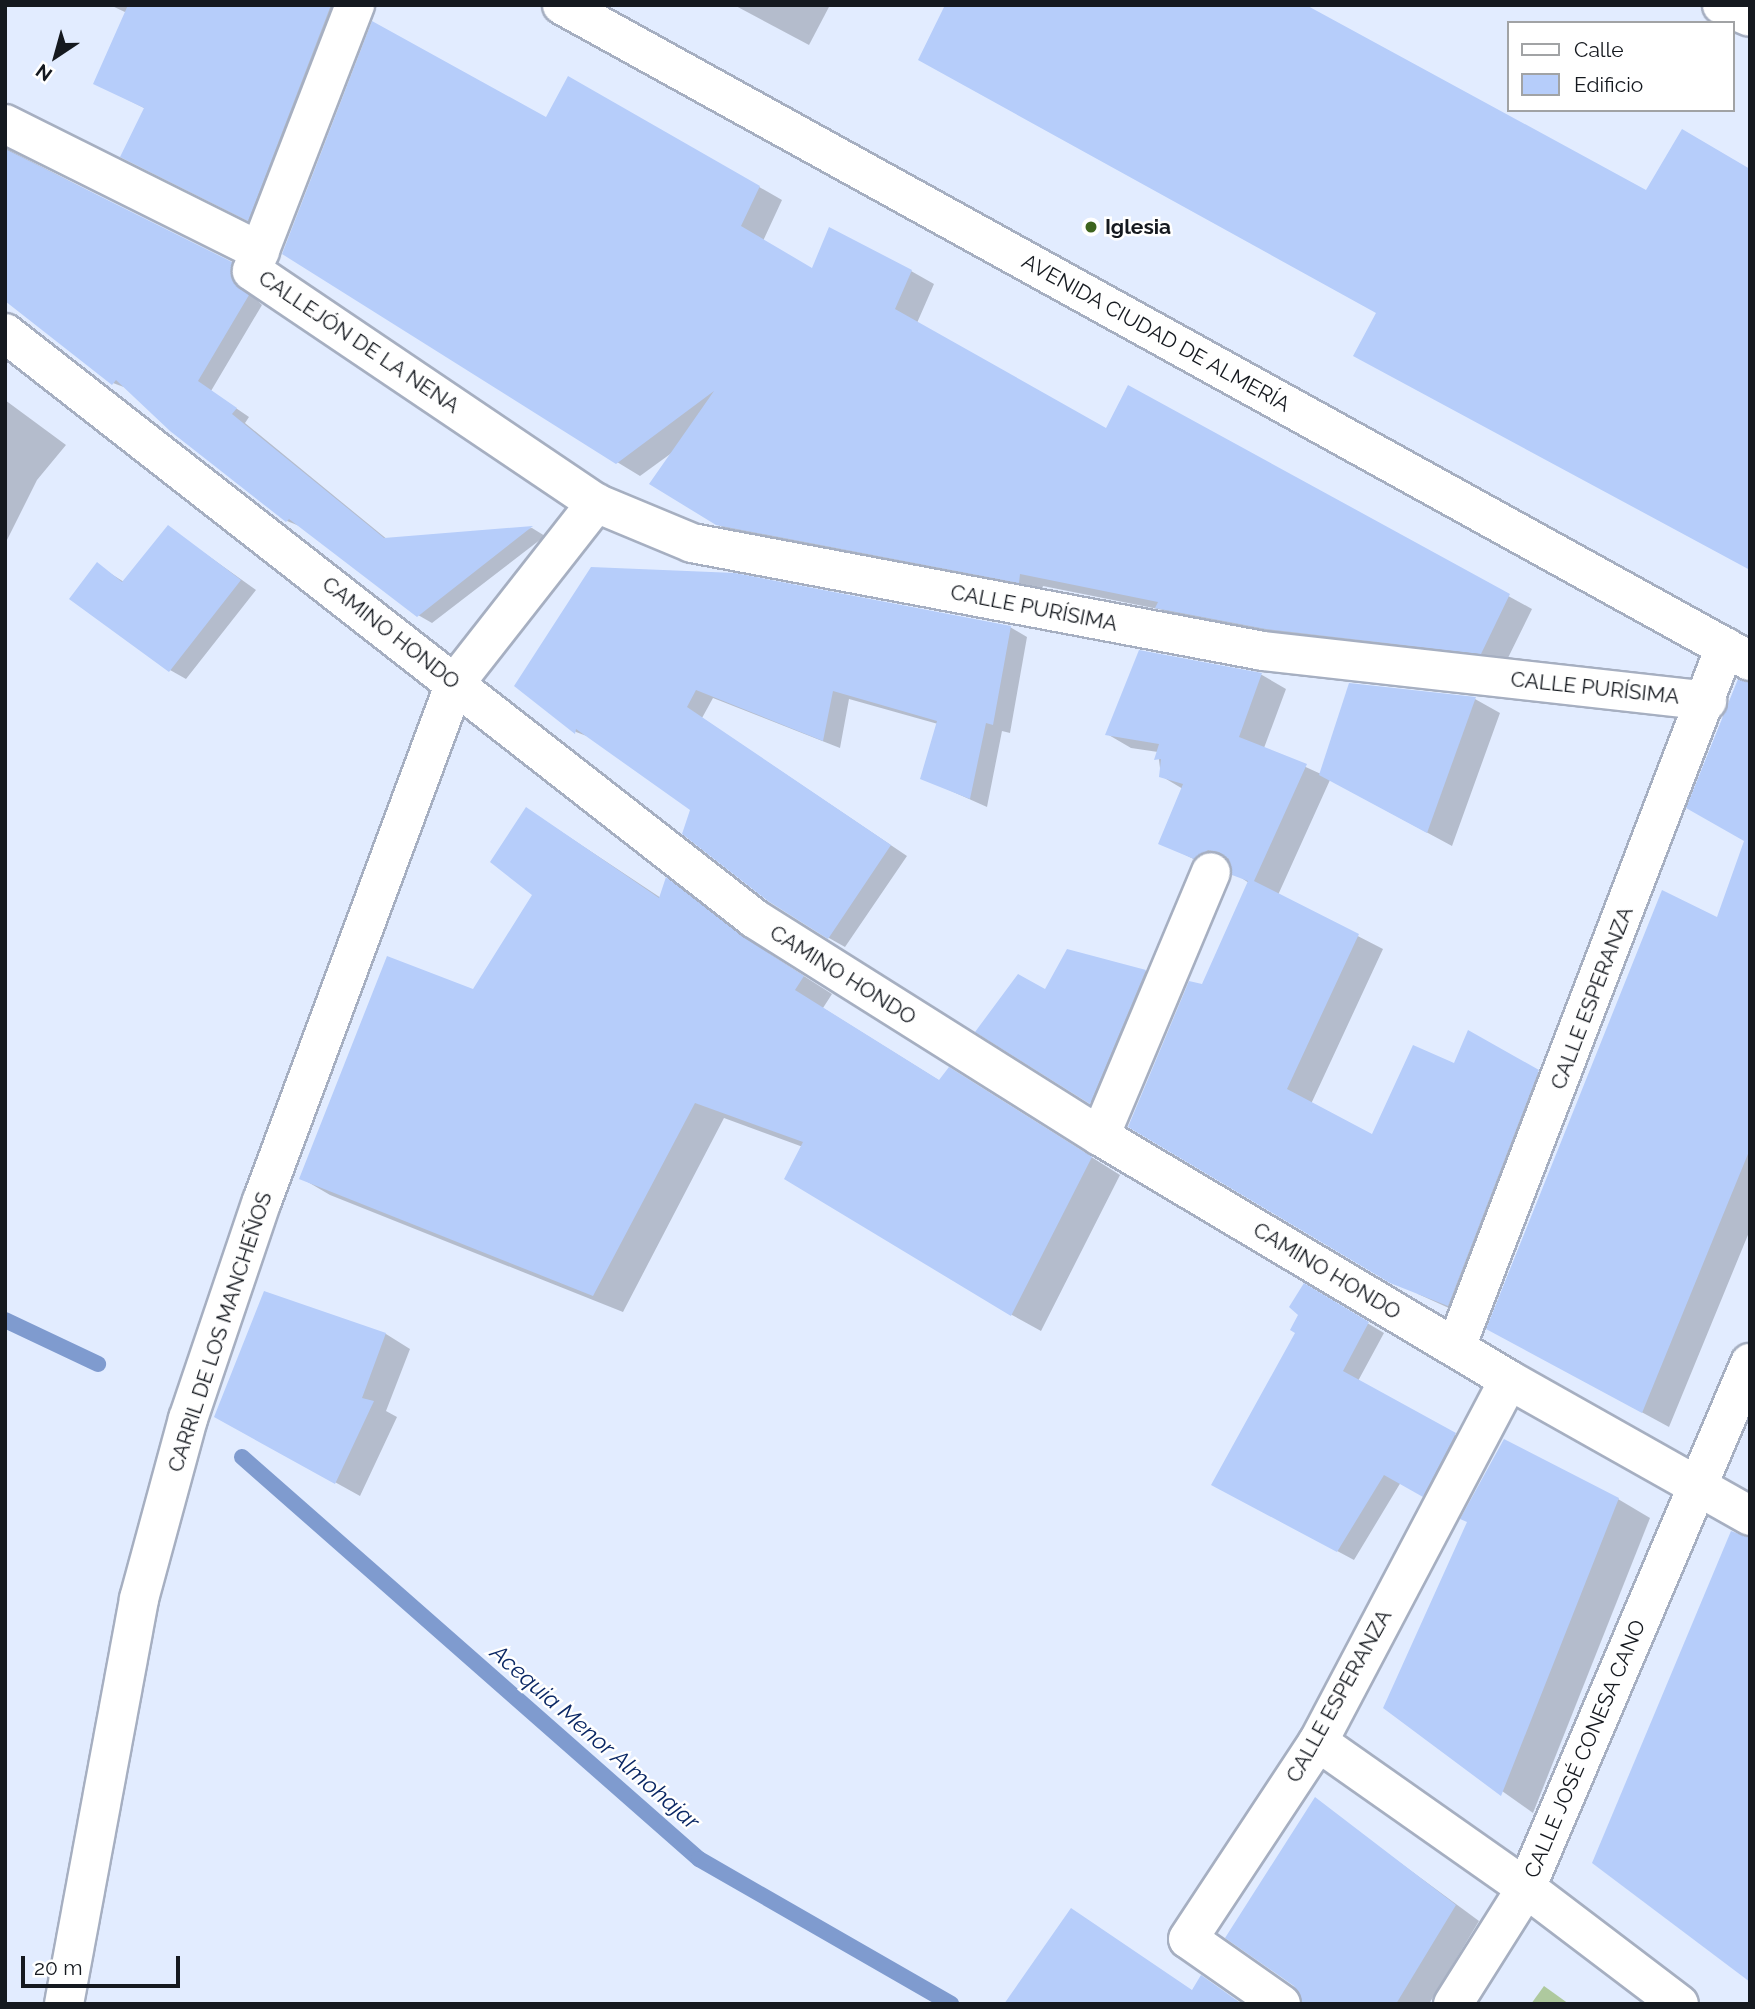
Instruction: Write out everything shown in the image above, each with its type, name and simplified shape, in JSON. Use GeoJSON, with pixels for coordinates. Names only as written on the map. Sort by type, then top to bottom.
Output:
{"type":"FeatureCollection","features":[{"type":"Feature","properties":{"kind":"street","name":"CALLEJÓN DE LA NENA"},"geometry":{"type":"LineString","coordinates":[[355,5],[252,271],[596,503]]}},
{"type":"Feature","properties":{"kind":"street","name":"AVENIDA CIUDAD DE ALMERÍA"},"geometry":{"type":"LineString","coordinates":[[562,5],[1738,654]]}},
{"type":"Feature","properties":{"kind":"street"},"geometry":{"type":"LineString","coordinates":[[1723,5],[1750,17]]}},
{"type":"Feature","properties":{"kind":"street"},"geometry":{"type":"LineString","coordinates":[[5,124],[260,251]]}},
{"type":"Feature","properties":{"kind":"street","name":"CAMINO HONDO"},"geometry":{"type":"LineString","coordinates":[[5,332],[755,919],[1100,1136],[1509,1380],[1698,1484],[1750,1516]]}},
{"type":"Feature","properties":{"kind":"street"},"geometry":{"type":"LineString","coordinates":[[455,683],[596,503]]}},
{"type":"Feature","properties":{"kind":"street","name":"CALLE PURÍSIMA"},"geometry":{"type":"LineString","coordinates":[[596,503],[692,543],[1263,651],[1707,701]]}},
{"type":"Feature","properties":{"kind":"street","name":"CALLE ESPERANZA"},"geometry":{"type":"LineString","coordinates":[[1456,1347],[1707,701],[1738,654]]}},
{"type":"Feature","properties":{"kind":"street","name":"CARRIL DE LOS MANCHEÑOS"},"geometry":{"type":"LineString","coordinates":[[64,2004],[139,1600],[188,1419],[262,1201],[455,683]]}},
{"type":"Feature","properties":{"kind":"street"},"geometry":{"type":"LineString","coordinates":[[1100,1136],[1211,872]]}},
{"type":"Feature","properties":{"kind":"street","name":"CALLE JOSÉ CONESA CANO"},"geometry":{"type":"LineString","coordinates":[[1453,2004],[1526,1888],[1750,1363]]}},
{"type":"Feature","properties":{"kind":"street","name":"CALLE ESPERANZA"},"geometry":{"type":"LineString","coordinates":[[1281,2004],[1188,1939],[1318,1742],[1509,1380]]}},
{"type":"Feature","properties":{"kind":"street"},"geometry":{"type":"LineString","coordinates":[[1318,1742],[1526,1888],[1679,2004]]}},
{"type":"Feature","properties":{"kind":"green space"},"geometry":{"type":"Polygon","coordinates":[[[1544,1986],[1569,2004],[1531,2004],[1544,1986]]]}},
{"type":"Feature","properties":{"kind":"building"},"geometry":{"type":"Polygon","coordinates":[[[128,5],[331,5],[248,221],[120,157],[144,108],[93,84],[128,5]]]}},
{"type":"Feature","properties":{"kind":"building"},"geometry":{"type":"Polygon","coordinates":[[[945,5],[1306,5],[1646,190],[1682,129],[1750,169],[1750,570],[1353,356],[1376,313],[918,60],[945,5]]]}},
{"type":"Feature","properties":{"kind":"building"},"geometry":{"type":"Polygon","coordinates":[[[372,21],[546,117],[568,76],[760,186],[741,226],[812,268],[829,227],[912,270],[895,309],[1106,428],[1128,385],[1510,594],[1481,654],[1266,629],[1155,608],[1158,602],[1020,574],[1019,583],[716,525],[649,484],[714,391],[616,464],[282,254],[372,21]]]}},
{"type":"Feature","properties":{"kind":"building"},"geometry":{"type":"Polygon","coordinates":[[[5,149],[232,262],[233,281],[249,295],[198,381],[237,408],[232,414],[384,538],[533,526],[417,617],[289,519],[286,522],[170,431],[116,380],[112,385],[5,301],[5,149]]]}},
{"type":"Feature","properties":{"kind":"building"},"geometry":{"type":"Polygon","coordinates":[[[168,525],[241,580],[169,672],[69,599],[97,562],[122,582],[168,525]]]}},
{"type":"Feature","properties":{"kind":"building"},"geometry":{"type":"Polygon","coordinates":[[[591,567],[735,573],[1011,626],[993,725],[986,723],[970,799],[920,779],[937,721],[833,691],[823,741],[696,690],[687,707],[891,845],[828,939],[768,901],[682,834],[690,810],[576,729],[575,734],[514,686],[591,567]]]}},
{"type":"Feature","properties":{"kind":"building"},"geometry":{"type":"Polygon","coordinates":[[[1139,650],[1262,673],[1239,737],[1307,764],[1254,881],[1359,934],[1287,1089],[1372,1134],[1413,1045],[1454,1063],[1468,1030],[1539,1070],[1448,1306],[1390,1283],[1128,1127],[1189,981],[1202,984],[1248,881],[1232,875],[1229,859],[1219,852],[1208,850],[1194,859],[1158,844],[1183,784],[1159,777],[1161,759],[1154,760],[1159,744],[1105,735],[1139,650]]]}},
{"type":"Feature","properties":{"kind":"building"},"geometry":{"type":"Polygon","coordinates":[[[1738,679],[1750,683],[1750,1149],[1642,1413],[1486,1329],[1662,890],[1717,917],[1744,841],[1686,808],[1738,679]]]}},
{"type":"Feature","properties":{"kind":"building"},"geometry":{"type":"Polygon","coordinates":[[[1349,683],[1476,697],[1427,833],[1319,775],[1349,683]]]}},
{"type":"Feature","properties":{"kind":"building"},"geometry":{"type":"Polygon","coordinates":[[[526,807],[659,898],[666,877],[742,936],[804,976],[795,990],[939,1080],[949,1067],[1092,1157],[1011,1316],[784,1179],[803,1142],[695,1103],[593,1296],[299,1179],[387,956],[473,989],[532,895],[490,862],[526,807]]]}},
{"type":"Feature","properties":{"kind":"building"},"geometry":{"type":"Polygon","coordinates":[[[1067,949],[1146,970],[1090,1104],[975,1032],[1018,974],[1045,989],[1067,949]]]}},
{"type":"Feature","properties":{"kind":"building"},"geometry":{"type":"Polygon","coordinates":[[[1304,1283],[1369,1322],[1343,1371],[1456,1433],[1423,1497],[1384,1475],[1337,1552],[1211,1485],[1295,1333],[1290,1330],[1298,1315],[1289,1307],[1304,1283]]]}},
{"type":"Feature","properties":{"kind":"building"},"geometry":{"type":"Polygon","coordinates":[[[264,1291],[386,1333],[362,1398],[374,1401],[335,1484],[214,1417],[264,1291]]]}},
{"type":"Feature","properties":{"kind":"building"},"geometry":{"type":"Polygon","coordinates":[[[1504,1439],[1619,1498],[1501,1796],[1383,1708],[1467,1522],[1460,1519],[1504,1439]]]}},
{"type":"Feature","properties":{"kind":"building"},"geometry":{"type":"Polygon","coordinates":[[[1731,1531],[1750,1538],[1750,1982],[1592,1863],[1731,1531]]]}},
{"type":"Feature","properties":{"kind":"building"},"geometry":{"type":"Polygon","coordinates":[[[1315,1797],[1456,1905],[1396,2004],[1303,2004],[1294,1986],[1225,1938],[1315,1797]]]}},
{"type":"Feature","properties":{"kind":"building"},"geometry":{"type":"Polygon","coordinates":[[[1071,1908],[1192,1990],[1201,1975],[1242,2004],[1004,2004],[1071,1908]]]}},
{"type":"Feature","properties":{"kind":"waterway","name":"Acequia Menor Almohajar"},"geometry":{"type":"LineString","coordinates":[[5,1320],[98,1364]]}},
{"type":"Feature","properties":{"kind":"waterway","name":"Acequia Menor Almohajar"},"geometry":{"type":"LineString","coordinates":[[242,1457],[699,1859],[951,2004]]}},
{"type":"Feature","properties":{"kind":"place","name":"Iglesia"},"geometry":{"type":"Point","coordinates":[1091,227]}}]}
